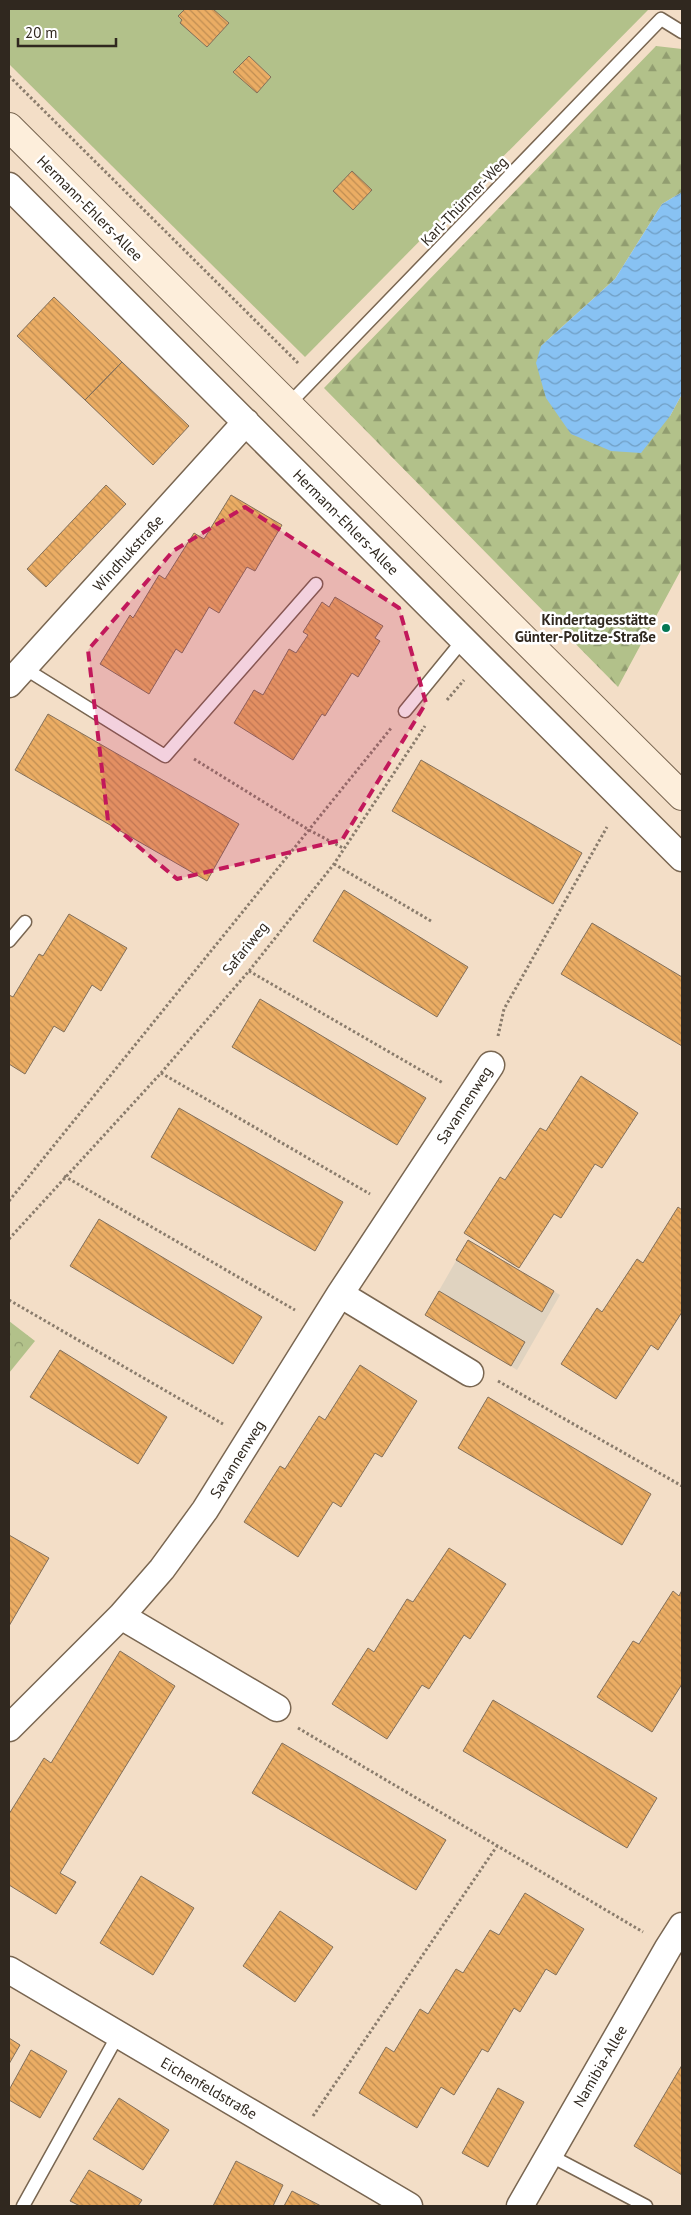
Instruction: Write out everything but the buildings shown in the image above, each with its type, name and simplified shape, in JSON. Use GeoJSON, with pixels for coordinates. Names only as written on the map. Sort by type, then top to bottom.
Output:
{"type":"FeatureCollection","features":[{"type":"Feature","properties":{"kind":"street","name":"Hermann-Ehlers-Allee"},"geometry":{"type":"LineString","coordinates":[[9,127],[682,796]]}},
{"type":"Feature","properties":{"kind":"street","name":"Hermann-Ehlers-Allee"},"geometry":{"type":"LineString","coordinates":[[9,186],[682,858]]}},
{"type":"Feature","properties":{"kind":"street","name":"Windhukstraße"},"geometry":{"type":"LineString","coordinates":[[16,676],[246,422]]}},
{"type":"Feature","properties":{"kind":"street","name":"Savannenweg"},"geometry":{"type":"LineString","coordinates":[[9,1728],[121,1616],[162,1569],[205,1510],[340,1294],[492,1065]]}},
{"type":"Feature","properties":{"kind":"street"},"geometry":{"type":"LineString","coordinates":[[340,1294],[470,1373]]}},
{"type":"Feature","properties":{"kind":"street"},"geometry":{"type":"LineString","coordinates":[[121,1616],[277,1708]]}},
{"type":"Feature","properties":{"kind":"street","name":"Namibia-Allee"},"geometry":{"type":"LineString","coordinates":[[520,2206],[682,1926]]}},
{"type":"Feature","properties":{"kind":"street","name":"Eichenfeldstraße"},"geometry":{"type":"LineString","coordinates":[[9,1970],[408,2206]]}},
{"type":"Feature","properties":{"kind":"lane","name":"Karl-Thürmer-Weg"},"geometry":{"type":"LineString","coordinates":[[289,404],[660,20],[682,32]]}},
{"type":"Feature","properties":{"kind":"lane"},"geometry":{"type":"LineString","coordinates":[[16,676],[165,756],[316,584]]}},
{"type":"Feature","properties":{"kind":"lane"},"geometry":{"type":"LineString","coordinates":[[405,712],[463,640]]}},
{"type":"Feature","properties":{"kind":"lane"},"geometry":{"type":"LineString","coordinates":[[9,941],[25,922]]}},
{"type":"Feature","properties":{"kind":"lane"},"geometry":{"type":"LineString","coordinates":[[24,2206],[118,2035]]}},
{"type":"Feature","properties":{"kind":"lane"},"geometry":{"type":"LineString","coordinates":[[549,2155],[646,2206]]}},
{"type":"Feature","properties":{"kind":"path"},"geometry":{"type":"LineString","coordinates":[[9,76],[302,366]]}},
{"type":"Feature","properties":{"kind":"path"},"geometry":{"type":"LineString","coordinates":[[444,704],[482,659]]}},
{"type":"Feature","properties":{"kind":"path","name":"Safariweg"},"geometry":{"type":"LineString","coordinates":[[9,1201],[405,712]]}},
{"type":"Feature","properties":{"kind":"path","name":"Safariweg"},"geometry":{"type":"LineString","coordinates":[[9,1239],[64,1176],[161,1073],[249,971],[334,864],[342,848],[432,718]]}},
{"type":"Feature","properties":{"kind":"path"},"geometry":{"type":"LineString","coordinates":[[174,747],[309,830],[342,848]]}},
{"type":"Feature","properties":{"kind":"path","name":"Savannenweg"},"geometry":{"type":"LineString","coordinates":[[492,1065],[504,1009],[623,800]]}},
{"type":"Feature","properties":{"kind":"path"},"geometry":{"type":"LineString","coordinates":[[334,864],[431,920]]}},
{"type":"Feature","properties":{"kind":"path"},"geometry":{"type":"LineString","coordinates":[[249,971],[470,1098]]}},
{"type":"Feature","properties":{"kind":"path"},"geometry":{"type":"LineString","coordinates":[[161,1073],[397,1210]]}},
{"type":"Feature","properties":{"kind":"path"},"geometry":{"type":"LineString","coordinates":[[64,1176],[322,1325]]}},
{"type":"Feature","properties":{"kind":"path"},"geometry":{"type":"LineString","coordinates":[[9,1300],[250,1439]]}},
{"type":"Feature","properties":{"kind":"path"},"geometry":{"type":"LineString","coordinates":[[470,1373],[487,1374],[682,1486]]}},
{"type":"Feature","properties":{"kind":"path"},"geometry":{"type":"LineString","coordinates":[[277,1708],[298,1729],[668,1948]]}},
{"type":"Feature","properties":{"kind":"path"},"geometry":{"type":"LineString","coordinates":[[296,2140],[498,1846]]}},
{"type":"Feature","properties":{"kind":"highlighted area"},"geometry":{"type":"Polygon","coordinates":[[[245,507],[399,608],[426,703],[342,840],[177,879],[108,821],[88,650],[173,551],[245,507]]]}},
{"type":"Feature","properties":{"kind":"shaded area"},"geometry":{"type":"Polygon","coordinates":[[[468,1240],[560,1295],[517,1370],[425,1315],[468,1240]]]}},
{"type":"Feature","properties":{"kind":"green space"},"geometry":{"type":"Polygon","coordinates":[[[9,9],[649,9],[305,357],[9,64],[9,9]]]}},
{"type":"Feature","properties":{"kind":"green space"},"geometry":{"type":"Polygon","coordinates":[[[656,46],[682,49],[682,192],[662,204],[615,279],[541,346],[670,416],[682,394],[682,568],[618,687],[324,388],[656,46]]]}},
{"type":"Feature","properties":{"kind":"green space"},"geometry":{"type":"Polygon","coordinates":[[[9,1321],[35,1341],[9,1373],[9,1321]]]}},
{"type":"Feature","properties":{"kind":"water"},"geometry":{"type":"Polygon","coordinates":[[[682,192],[682,394],[670,416],[641,453],[611,451],[571,434],[546,398],[536,363],[541,346],[615,279],[662,204],[682,192]]]}},
{"type":"Feature","properties":{"kind":"place","name":"Kindertagesstätte Günter-Politze-Straße"},"geometry":{"type":"Point","coordinates":[666,628]}}]}
